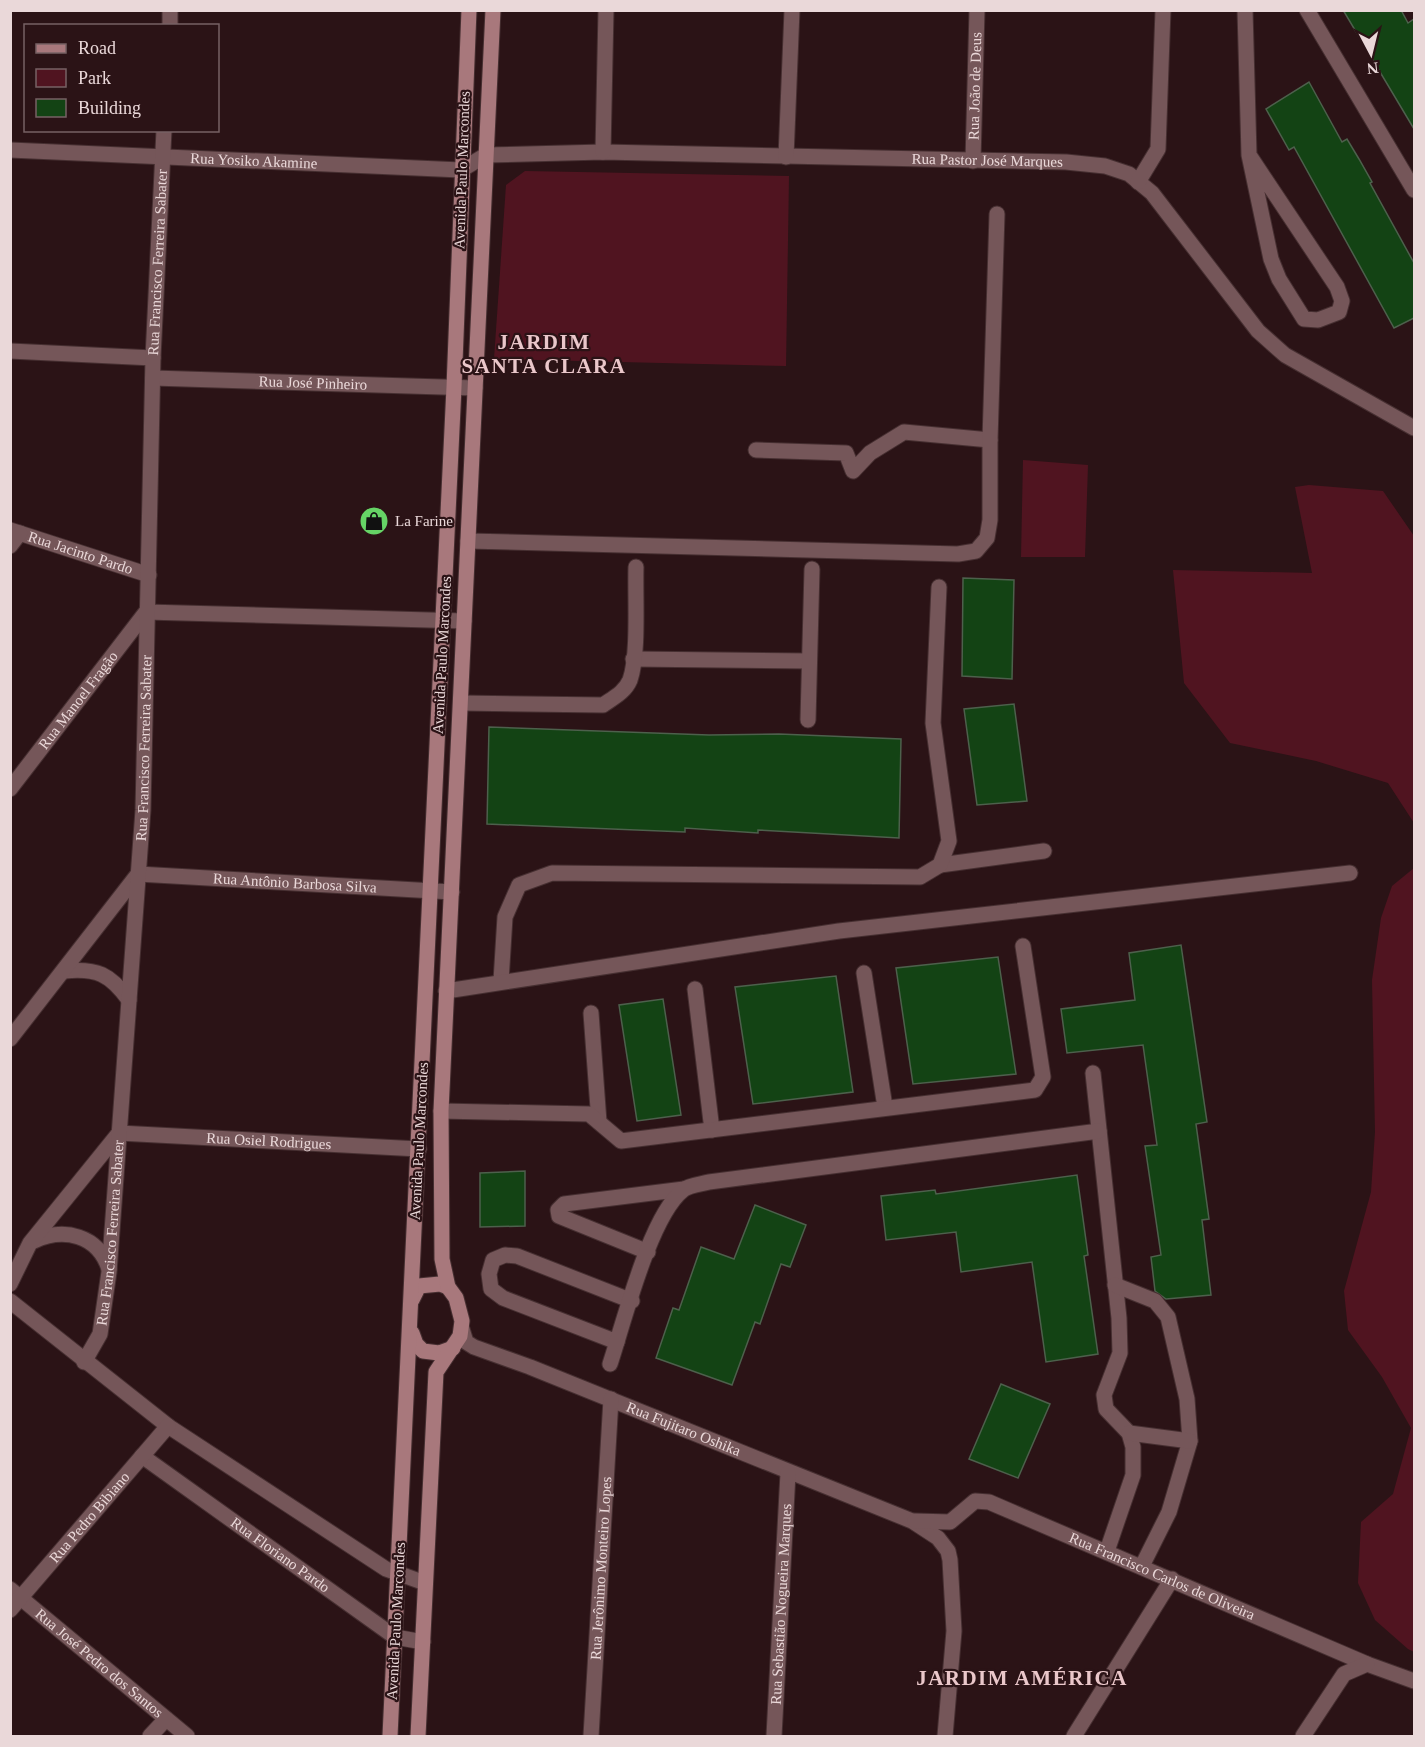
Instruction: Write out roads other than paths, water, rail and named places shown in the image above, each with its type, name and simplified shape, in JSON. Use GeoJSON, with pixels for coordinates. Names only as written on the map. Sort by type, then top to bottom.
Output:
{"type":"FeatureCollection","features":[{"type":"Feature","properties":{"kind":"street","name":"Avenida Paulo Marcondes"},"geometry":{"type":"LineString","coordinates":[[390,1737],[431,891],[469,10]]}},
{"type":"Feature","properties":{"kind":"street","name":"Avenida Paulo Marcondes"},"geometry":{"type":"LineString","coordinates":[[418,1737],[436,1372],[453,1348],[462,1329],[456,1298],[448,1287],[442,1259],[441,1111],[493,10]]}},
{"type":"Feature","properties":{"kind":"street"},"geometry":{"type":"LineString","coordinates":[[603,152],[606,10]]}},
{"type":"Feature","properties":{"kind":"street"},"geometry":{"type":"LineString","coordinates":[[786,157],[792,10]]}},
{"type":"Feature","properties":{"kind":"street","name":"Rua João de Deus"},"geometry":{"type":"LineString","coordinates":[[973,161],[977,10]]}},
{"type":"Feature","properties":{"kind":"street"},"geometry":{"type":"LineString","coordinates":[[1138,182],[1158,149],[1163,10]]}},
{"type":"Feature","properties":{"kind":"street"},"geometry":{"type":"LineString","coordinates":[[1245,10],[1249,155],[1272,259],[1279,279],[1304,319],[1318,320],[1339,312],[1342,300],[1337,287],[1249,155]]}},
{"type":"Feature","properties":{"kind":"street"},"geometry":{"type":"LineString","coordinates":[[1307,10],[1414,190]]}},
{"type":"Feature","properties":{"kind":"street","name":"Rua Francisco Ferreira Sabater"},"geometry":{"type":"LineString","coordinates":[[84,1362],[100,1334],[109,1272],[143,810],[153,358],[164,132]]}},
{"type":"Feature","properties":{"kind":"street","name":"Rua Yosiko Akamine"},"geometry":{"type":"LineString","coordinates":[[10,150],[162,159],[461,170]]}},
{"type":"Feature","properties":{"kind":"street","name":"Rua Pastor José Marques"},"geometry":{"type":"LineString","coordinates":[[461,170],[486,155],[603,152],[1066,162],[1106,166],[1129,174],[1152,193],[1258,331],[1285,355],[1414,428]]}},
{"type":"Feature","properties":{"kind":"street"},"geometry":{"type":"LineString","coordinates":[[468,541],[958,554],[976,551],[987,538],[990,520],[990,440],[997,214]]}},
{"type":"Feature","properties":{"kind":"street"},"geometry":{"type":"LineString","coordinates":[[10,351],[153,358]]}},
{"type":"Feature","properties":{"kind":"street","name":"Rua José Pinheiro"},"geometry":{"type":"LineString","coordinates":[[153,378],[475,388]]}},
{"type":"Feature","properties":{"kind":"street"},"geometry":{"type":"LineString","coordinates":[[756,450],[846,453],[853,471],[870,453],[904,432],[990,440]]}},
{"type":"Feature","properties":{"kind":"street"},"geometry":{"type":"LineString","coordinates":[[10,546],[15,531]]}},
{"type":"Feature","properties":{"kind":"street","name":"Rua Jacinto Pardo"},"geometry":{"type":"LineString","coordinates":[[15,531],[149,575]]}},
{"type":"Feature","properties":{"kind":"street"},"geometry":{"type":"LineString","coordinates":[[461,703],[603,705],[620,694],[630,681],[633,659],[636,567]]}},
{"type":"Feature","properties":{"kind":"street"},"geometry":{"type":"LineString","coordinates":[[808,720],[812,569]]}},
{"type":"Feature","properties":{"kind":"street"},"geometry":{"type":"LineString","coordinates":[[939,587],[933,723],[949,841],[940,865]]}},
{"type":"Feature","properties":{"kind":"street"},"geometry":{"type":"LineString","coordinates":[[146,612],[464,621]]}},
{"type":"Feature","properties":{"kind":"street","name":"Rua Manoel Fragão"},"geometry":{"type":"LineString","coordinates":[[10,789],[146,612]]}},
{"type":"Feature","properties":{"kind":"street"},"geometry":{"type":"LineString","coordinates":[[633,659],[809,662]]}},
{"type":"Feature","properties":{"kind":"street"},"geometry":{"type":"LineString","coordinates":[[501,981],[505,917],[519,885],[552,873],[920,877],[940,865],[1044,851]]}},
{"type":"Feature","properties":{"kind":"street"},"geometry":{"type":"LineString","coordinates":[[446,991],[839,931],[1350,873]]}},
{"type":"Feature","properties":{"kind":"street"},"geometry":{"type":"LineString","coordinates":[[10,1039],[138,874]]}},
{"type":"Feature","properties":{"kind":"street","name":"Rua Antônio Barbosa Silva"},"geometry":{"type":"LineString","coordinates":[[138,874],[452,892]]}},
{"type":"Feature","properties":{"kind":"street"},"geometry":{"type":"LineString","coordinates":[[441,1111],[589,1114],[621,1141],[1035,1090],[1043,1077],[1023,946]]}},
{"type":"Feature","properties":{"kind":"street"},"geometry":{"type":"LineString","coordinates":[[65,971],[85,969],[102,974],[115,981],[129,1000]]}},
{"type":"Feature","properties":{"kind":"street"},"geometry":{"type":"LineString","coordinates":[[864,973],[885,1107]]}},
{"type":"Feature","properties":{"kind":"street"},"geometry":{"type":"LineString","coordinates":[[695,989],[712,1130]]}},
{"type":"Feature","properties":{"kind":"street"},"geometry":{"type":"LineString","coordinates":[[591,1013],[598,1122]]}},
{"type":"Feature","properties":{"kind":"street"},"geometry":{"type":"LineString","coordinates":[[1093,1073],[1120,1353],[1104,1395],[1106,1409],[1129,1433],[1133,1448],[1133,1475],[1107,1551]]}},
{"type":"Feature","properties":{"kind":"street"},"geometry":{"type":"LineString","coordinates":[[648,1252],[559,1216],[558,1210],[564,1204],[684,1189],[709,1182],[1099,1131]]}},
{"type":"Feature","properties":{"kind":"street"},"geometry":{"type":"LineString","coordinates":[[10,1284],[30,1243],[119,1133]]}},
{"type":"Feature","properties":{"kind":"street","name":"Rua Osiel Rodrigues"},"geometry":{"type":"LineString","coordinates":[[119,1133],[419,1149]]}},
{"type":"Feature","properties":{"kind":"street"},"geometry":{"type":"LineString","coordinates":[[610,1364],[648,1252],[665,1213],[684,1189]]}},
{"type":"Feature","properties":{"kind":"street"},"geometry":{"type":"LineString","coordinates":[[30,1243],[50,1234],[67,1233],[86,1239],[99,1250],[109,1272]]}},
{"type":"Feature","properties":{"kind":"street"},"geometry":{"type":"LineString","coordinates":[[617,1342],[503,1298],[491,1289],[489,1274],[493,1260],[505,1255],[517,1256],[632,1300]]}},
{"type":"Feature","properties":{"kind":"street"},"geometry":{"type":"LineString","coordinates":[[411,1300],[419,1286],[440,1284],[448,1287]]}},
{"type":"Feature","properties":{"kind":"street"},"geometry":{"type":"LineString","coordinates":[[1115,1285],[1155,1301],[1168,1317],[1187,1399],[1190,1441],[1169,1512],[1142,1566]]}},
{"type":"Feature","properties":{"kind":"street"},"geometry":{"type":"LineString","coordinates":[[10,1302],[168,1426],[386,1569],[425,1582]]}},
{"type":"Feature","properties":{"kind":"street","name":"Avenida Paulo Marcondes"},"geometry":{"type":"LineString","coordinates":[[411,1326],[414,1340],[423,1351],[439,1353],[453,1348]]}},
{"type":"Feature","properties":{"kind":"street","name":"Rua Fujitaro Oshika"},"geometry":{"type":"LineString","coordinates":[[462,1329],[466,1342],[474,1347],[611,1399],[788,1473],[912,1521]]}},
{"type":"Feature","properties":{"kind":"street","name":"Rua Jerônimo Monteiro Lopes"},"geometry":{"type":"LineString","coordinates":[[591,1737],[611,1399]]}},
{"type":"Feature","properties":{"kind":"street","name":"Rua Pedro Bibiano"},"geometry":{"type":"LineString","coordinates":[[10,1610],[16,1593],[168,1426]]}},
{"type":"Feature","properties":{"kind":"street"},"geometry":{"type":"LineString","coordinates":[[1129,1433],[1190,1441]]}},
{"type":"Feature","properties":{"kind":"street","name":"Rua Floriano Pardo"},"geometry":{"type":"LineString","coordinates":[[142,1456],[395,1638],[423,1642]]}},
{"type":"Feature","properties":{"kind":"street","name":"Rua Sebastião Nogueira Marques"},"geometry":{"type":"LineString","coordinates":[[774,1737],[788,1473]]}},
{"type":"Feature","properties":{"kind":"street","name":"Rua Francisco Carlos de Oliveira"},"geometry":{"type":"LineString","coordinates":[[912,1521],[950,1522],[975,1501],[982,1501],[1107,1551],[1367,1664],[1414,1681]]}},
{"type":"Feature","properties":{"kind":"street"},"geometry":{"type":"LineString","coordinates":[[912,1521],[938,1538],[948,1551],[950,1560],[954,1631],[945,1737]]}},
{"type":"Feature","properties":{"kind":"street"},"geometry":{"type":"LineString","coordinates":[[1074,1737],[1172,1579]]}},
{"type":"Feature","properties":{"kind":"street","name":"Rua José Pedro dos Santos"},"geometry":{"type":"LineString","coordinates":[[16,1593],[188,1737]]}},
{"type":"Feature","properties":{"kind":"street"},"geometry":{"type":"LineString","coordinates":[[1303,1737],[1344,1674],[1367,1664]]}},
{"type":"Feature","properties":{"kind":"street"},"geometry":{"type":"LineString","coordinates":[[150,1737],[166,1719]]}},
{"type":"Feature","properties":{"kind":"place","name":"La Farine"},"geometry":{"type":"Point","coordinates":[374,521]}},
{"type":"Feature","properties":{"kind":"district","name":"JARDIM SANTA CLARA"},"geometry":{"type":"Point","coordinates":[544,354]}},
{"type":"Feature","properties":{"kind":"district","name":"JARDIM AMÉRICA"},"geometry":{"type":"Point","coordinates":[1022,1678]}}]}
